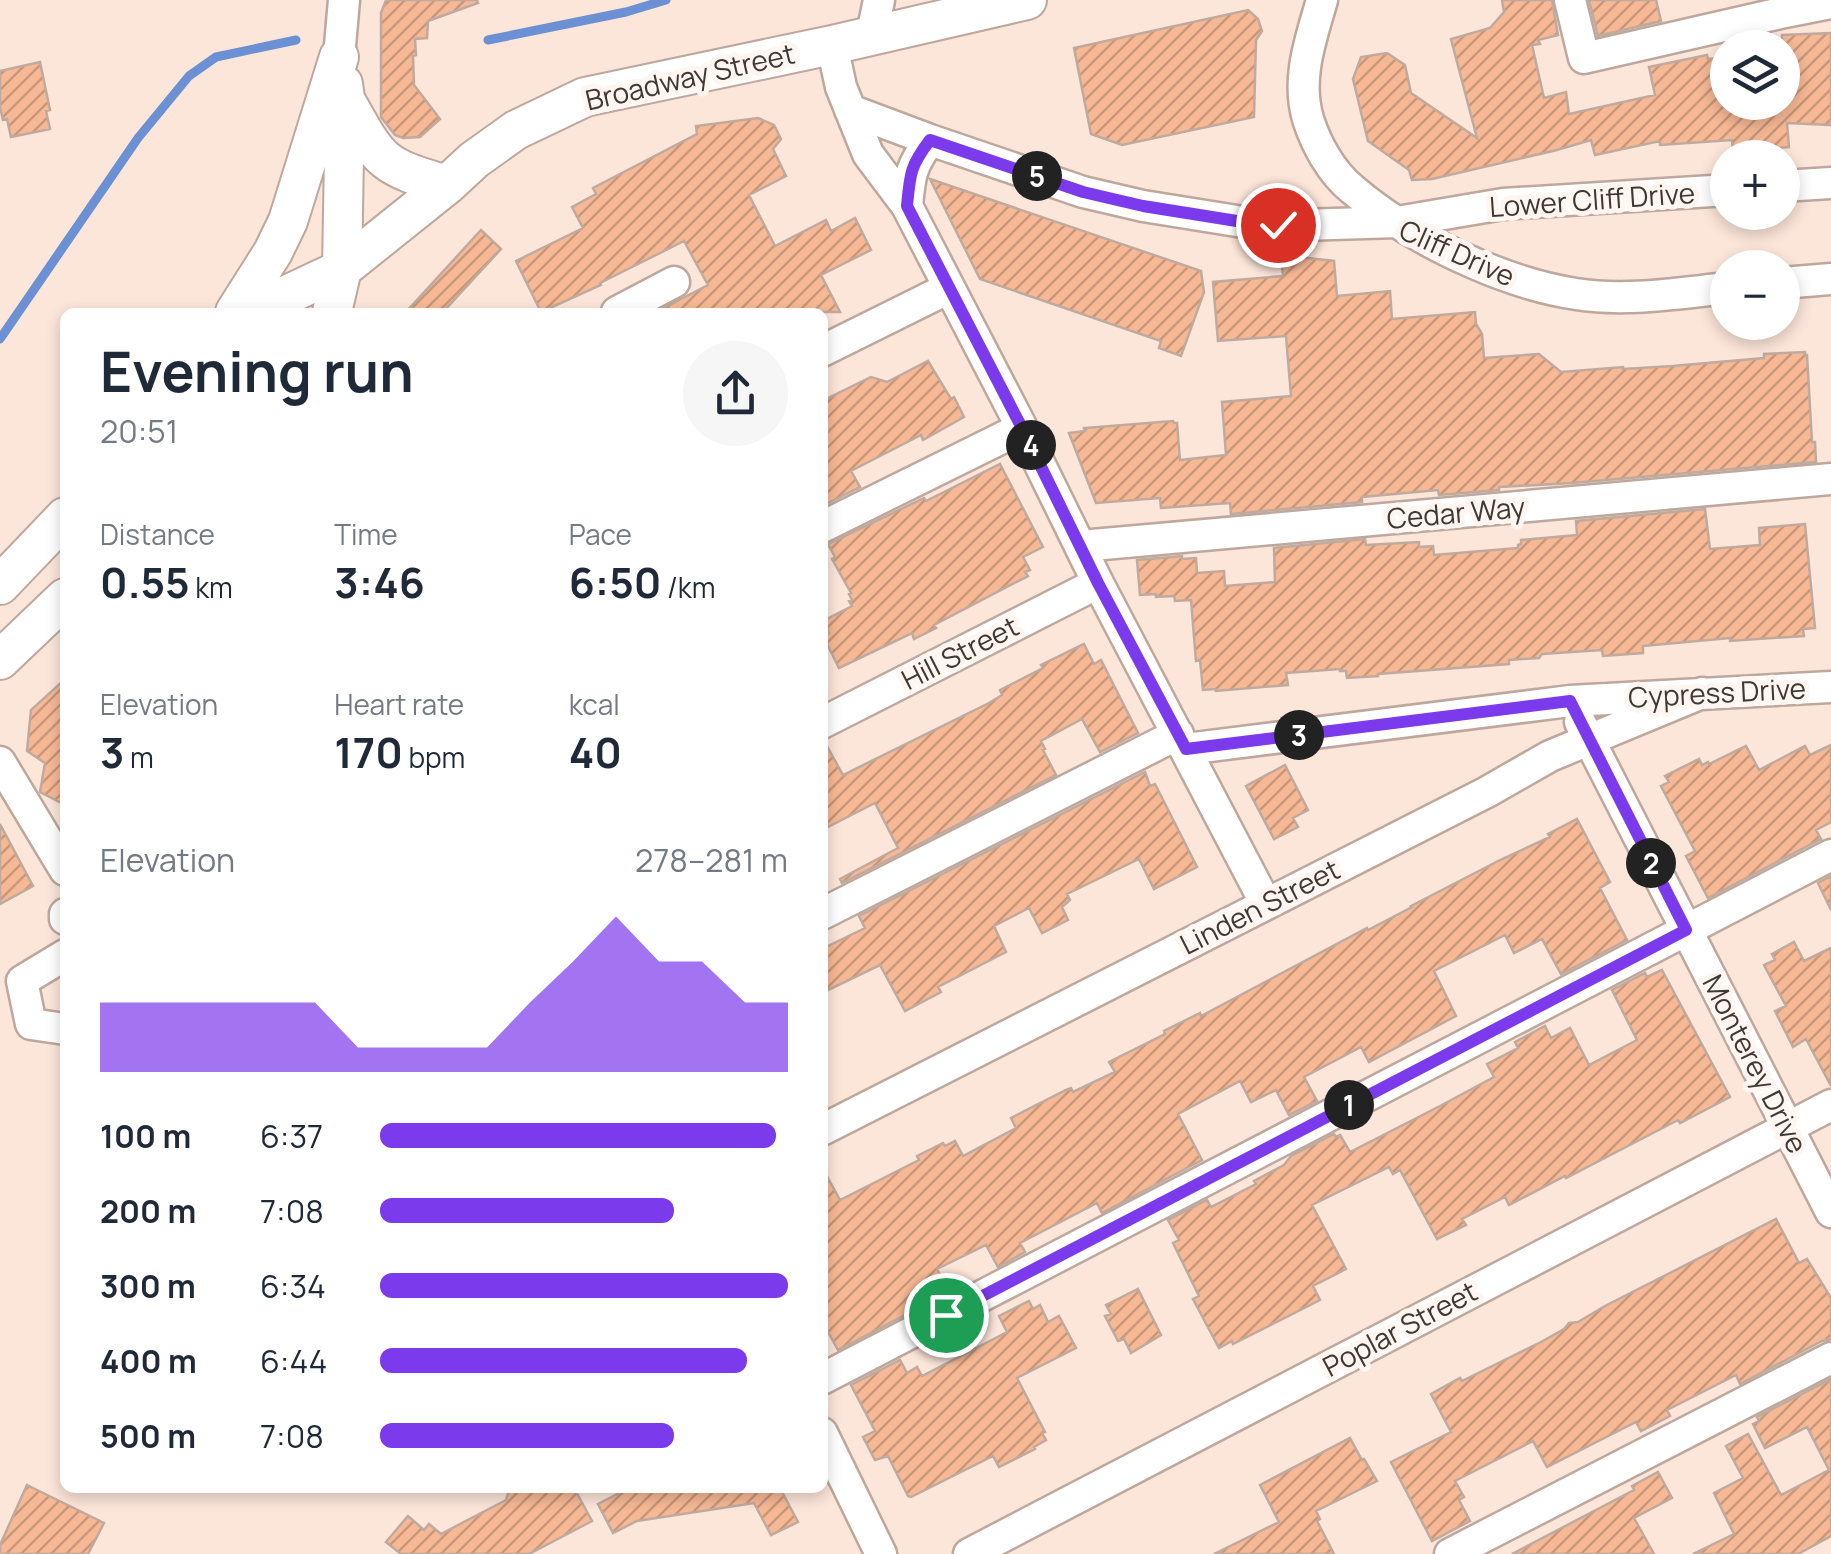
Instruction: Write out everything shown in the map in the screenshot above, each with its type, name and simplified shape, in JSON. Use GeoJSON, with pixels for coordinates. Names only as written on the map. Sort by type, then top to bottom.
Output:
{"type":"FeatureCollection","features":[{"type":"Feature","properties":{"kind":"main road","name":"Broadway Street"},"geometry":{"type":"LineString","coordinates":[[273,308],[288,294],[342,269],[516,130],[585,97],[832,45],[875,17],[1024,0]]}},
{"type":"Feature","properties":{"kind":"main road"},"geometry":{"type":"LineString","coordinates":[[333,308],[342,269],[345,99],[340,57]]}},
{"type":"Feature","properties":{"kind":"main road"},"geometry":{"type":"LineString","coordinates":[[238,308],[288,221],[340,57]]}},
{"type":"Feature","properties":{"kind":"main road"},"geometry":{"type":"LineString","coordinates":[[345,99],[373,150],[387,163],[448,184]]}},
{"type":"Feature","properties":{"kind":"main road"},"geometry":{"type":"LineString","coordinates":[[0,585],[60,522]]}},
{"type":"Feature","properties":{"kind":"main road"},"geometry":{"type":"LineString","coordinates":[[0,660],[60,603]]}},
{"type":"Feature","properties":{"kind":"street"},"geometry":{"type":"LineString","coordinates":[[340,57],[344,0]]}},
{"type":"Feature","properties":{"kind":"street"},"geometry":{"type":"LineString","coordinates":[[1322,0],[1305,58],[1308,116],[1317,142],[1350,188],[1397,222]]}},
{"type":"Feature","properties":{"kind":"street"},"geometry":{"type":"LineString","coordinates":[[1570,0],[1584,58],[1784,6],[1831,3]]}},
{"type":"Feature","properties":{"kind":"street"},"geometry":{"type":"LineString","coordinates":[[832,45],[841,87],[868,154],[907,206],[1266,904]]}},
{"type":"Feature","properties":{"kind":"street","name":"Cliff Drive"},"geometry":{"type":"LineString","coordinates":[[850,110],[1083,192],[1143,206],[1268,226],[1397,222],[1466,260],[1523,283],[1577,295],[1629,298],[1710,290]]}},
{"type":"Feature","properties":{"kind":"street"},"geometry":{"type":"LineString","coordinates":[[868,154],[930,140]]}},
{"type":"Feature","properties":{"kind":"street"},"geometry":{"type":"LineString","coordinates":[[907,206],[914,161],[930,140]]}},
{"type":"Feature","properties":{"kind":"street"},"geometry":{"type":"LineString","coordinates":[[1800,185],[1831,183]]}},
{"type":"Feature","properties":{"kind":"street","name":"Lower Cliff Drive"},"geometry":{"type":"LineString","coordinates":[[1397,222],[1503,204],[1710,191]]}},
{"type":"Feature","properties":{"kind":"street"},"geometry":{"type":"LineString","coordinates":[[1800,281],[1831,278]]}},
{"type":"Feature","properties":{"kind":"street"},"geometry":{"type":"LineString","coordinates":[[625,308],[674,282]]}},
{"type":"Feature","properties":{"kind":"street"},"geometry":{"type":"LineString","coordinates":[[828,348],[949,288]]}},
{"type":"Feature","properties":{"kind":"street"},"geometry":{"type":"LineString","coordinates":[[828,524],[1022,428]]}},
{"type":"Feature","properties":{"kind":"street","name":"Cedar Way"},"geometry":{"type":"LineString","coordinates":[[1081,546],[1831,479]]}},
{"type":"Feature","properties":{"kind":"street","name":"Hill Street"},"geometry":{"type":"LineString","coordinates":[[828,719],[1098,583]]}},
{"type":"Feature","properties":{"kind":"street","name":"Cypress Drive"},"geometry":{"type":"LineString","coordinates":[[828,911],[1182,742],[1570,701],[1831,687]]}},
{"type":"Feature","properties":{"kind":"street","name":"Linden Street"},"geometry":{"type":"LineString","coordinates":[[828,1127],[1487,792],[1550,756],[1702,693]]}},
{"type":"Feature","properties":{"kind":"street","name":"Monterey Drive"},"geometry":{"type":"LineString","coordinates":[[1570,701],[1831,1212]]}},
{"type":"Feature","properties":{"kind":"street"},"geometry":{"type":"LineString","coordinates":[[0,762],[60,862]]}},
{"type":"Feature","properties":{"kind":"street"},"geometry":{"type":"LineString","coordinates":[[828,1376],[1831,855]]}},
{"type":"Feature","properties":{"kind":"street"},"geometry":{"type":"LineString","coordinates":[[60,958],[22,982],[32,1024],[60,1028]]}},
{"type":"Feature","properties":{"kind":"street","name":"Poplar Street"},"geometry":{"type":"LineString","coordinates":[[970,1554],[1831,1105]]}},
{"type":"Feature","properties":{"kind":"street"},"geometry":{"type":"LineString","coordinates":[[1450,1554],[1831,1358]]}},
{"type":"Feature","properties":{"kind":"street"},"geometry":{"type":"LineString","coordinates":[[828,1445],[881,1554]]}},
{"type":"Feature","properties":{"kind":"building"},"geometry":{"type":"Polygon","coordinates":[[[386,0],[478,3],[428,21],[427,38],[415,39],[414,85],[440,119],[420,137],[395,135],[381,117],[381,13],[386,0]]]}},
{"type":"Feature","properties":{"kind":"building"},"geometry":{"type":"Polygon","coordinates":[[[1502,0],[1552,0],[1558,35],[1532,45],[1544,98],[1566,92],[1569,114],[1655,95],[1649,67],[1707,55],[1710,120],[1800,120],[1800,34],[1831,33],[1831,125],[1787,123],[1788,140],[1710,140],[1660,145],[1660,141],[1595,155],[1591,140],[1432,179],[1412,180],[1409,170],[1368,141],[1353,79],[1361,57],[1387,53],[1405,65],[1411,93],[1477,138],[1451,39],[1490,28],[1504,12],[1502,0]]]}},
{"type":"Feature","properties":{"kind":"building"},"geometry":{"type":"Polygon","coordinates":[[[1589,0],[1656,0],[1661,21],[1598,36],[1589,0]]]}},
{"type":"Feature","properties":{"kind":"building"},"geometry":{"type":"Polygon","coordinates":[[[1248,10],[1258,19],[1262,31],[1256,40],[1254,117],[1122,145],[1091,134],[1074,48],[1248,10]]]}},
{"type":"Feature","properties":{"kind":"building"},"geometry":{"type":"Polygon","coordinates":[[[40,62],[50,129],[11,137],[0,107],[0,71],[40,62]]]}},
{"type":"Feature","properties":{"kind":"building"},"geometry":{"type":"Polygon","coordinates":[[[758,118],[774,125],[781,139],[773,149],[786,176],[749,195],[775,246],[826,220],[831,231],[855,218],[871,250],[821,275],[840,312],[828,312],[828,308],[664,308],[708,285],[684,241],[601,285],[550,308],[539,308],[516,261],[583,228],[572,207],[596,194],[593,188],[697,134],[696,126],[758,118]]]}},
{"type":"Feature","properties":{"kind":"building"},"geometry":{"type":"Polygon","coordinates":[[[930,179],[1201,271],[1204,292],[1181,356],[1159,348],[1161,341],[980,279],[930,179]]]}},
{"type":"Feature","properties":{"kind":"building"},"geometry":{"type":"Polygon","coordinates":[[[481,230],[501,249],[447,308],[410,308],[481,230]]]}},
{"type":"Feature","properties":{"kind":"building"},"geometry":{"type":"Polygon","coordinates":[[[1281,255],[1334,261],[1337,296],[1390,291],[1392,319],[1475,312],[1484,358],[1539,354],[1561,372],[1673,366],[1805,352],[1816,462],[1439,495],[1438,490],[1362,497],[1362,502],[1231,514],[1230,503],[1161,508],[1160,498],[1096,503],[1069,433],[1085,431],[1084,428],[1173,421],[1177,423],[1180,460],[1226,455],[1222,402],[1291,396],[1286,336],[1218,341],[1213,282],[1283,276],[1281,255]]]}},
{"type":"Feature","properties":{"kind":"building"},"geometry":{"type":"Polygon","coordinates":[[[928,361],[964,417],[923,440],[921,435],[851,471],[860,487],[828,503],[828,398],[871,377],[887,382],[928,361]]]}},
{"type":"Feature","properties":{"kind":"building"},"geometry":{"type":"Polygon","coordinates":[[[1000,464],[1043,547],[1023,557],[1030,570],[1025,572],[1028,576],[914,639],[912,633],[839,668],[828,646],[828,618],[852,606],[852,600],[828,544],[924,498],[926,501],[1000,464]]]}},
{"type":"Feature","properties":{"kind":"building"},"geometry":{"type":"Polygon","coordinates":[[[1705,509],[1710,549],[1760,545],[1759,528],[1805,524],[1815,628],[1803,629],[1804,636],[1643,646],[1643,653],[1603,656],[1602,650],[1542,654],[1539,658],[1509,660],[1509,664],[1378,676],[1347,678],[1346,671],[1340,669],[1286,673],[1288,685],[1216,691],[1203,690],[1200,660],[1196,661],[1191,600],[1140,595],[1137,560],[1196,558],[1197,573],[1224,571],[1225,586],[1275,582],[1274,548],[1365,539],[1366,545],[1419,542],[1419,547],[1433,546],[1434,555],[1518,548],[1521,540],[1577,535],[1576,521],[1705,509]]]}},
{"type":"Feature","properties":{"kind":"building"},"geometry":{"type":"Polygon","coordinates":[[[1084,644],[1094,664],[1101,660],[1138,733],[1100,752],[1082,719],[1041,741],[1056,775],[842,883],[840,879],[898,848],[875,803],[828,827],[828,748],[843,775],[989,703],[1002,695],[1000,690],[1043,668],[1041,665],[1084,644]]]}},
{"type":"Feature","properties":{"kind":"building"},"geometry":{"type":"Polygon","coordinates":[[[60,684],[60,802],[40,792],[45,763],[27,751],[31,710],[60,684]]]}},
{"type":"Feature","properties":{"kind":"building"},"geometry":{"type":"Polygon","coordinates":[[[1831,745],[1831,822],[1816,830],[1821,839],[1708,898],[1686,856],[1695,851],[1661,786],[1669,782],[1665,776],[1699,759],[1702,765],[1709,764],[1746,746],[1759,770],[1805,746],[1810,755],[1831,745]]]}},
{"type":"Feature","properties":{"kind":"building"},"geometry":{"type":"Polygon","coordinates":[[[1285,765],[1308,810],[1293,818],[1298,827],[1274,839],[1246,786],[1285,765]]]}},
{"type":"Feature","properties":{"kind":"building"},"geometry":{"type":"Polygon","coordinates":[[[1145,772],[1150,786],[1155,784],[1197,867],[1154,889],[1139,859],[1067,894],[1070,900],[1062,907],[1068,920],[1042,933],[1029,908],[994,926],[1006,952],[938,987],[941,992],[905,1011],[880,965],[828,990],[828,946],[865,928],[859,916],[1145,772]]]}},
{"type":"Feature","properties":{"kind":"building"},"geometry":{"type":"Polygon","coordinates":[[[1577,819],[1610,882],[1600,888],[1627,940],[1561,974],[1542,939],[1514,953],[1505,935],[1434,971],[1456,1016],[1369,1062],[1361,1047],[1304,1077],[1317,1101],[1289,1115],[1276,1090],[1251,1102],[1240,1081],[1178,1114],[1202,1160],[1102,1213],[1097,1203],[1020,1243],[1025,1252],[998,1267],[986,1245],[937,1269],[949,1292],[838,1350],[828,1332],[828,1178],[840,1200],[919,1160],[917,1156],[943,1143],[945,1146],[955,1141],[963,1156],[1016,1128],[1011,1118],[1066,1090],[1071,1088],[1073,1092],[1115,1072],[1109,1062],[1165,1034],[1164,1031],[1200,1013],[1201,1016],[1550,837],[1548,834],[1577,819]]]}},
{"type":"Feature","properties":{"kind":"building"},"geometry":{"type":"Polygon","coordinates":[[[0,824],[33,886],[0,904],[0,824]]]}},
{"type":"Feature","properties":{"kind":"building"},"geometry":{"type":"Polygon","coordinates":[[[1831,876],[1831,910],[1818,883],[1831,876]]]}},
{"type":"Feature","properties":{"kind":"building"},"geometry":{"type":"Polygon","coordinates":[[[1794,942],[1804,961],[1831,948],[1831,1086],[1806,1039],[1793,1047],[1775,1011],[1786,1006],[1764,965],[1775,960],[1772,954],[1794,942]]]}},
{"type":"Feature","properties":{"kind":"building"},"geometry":{"type":"Polygon","coordinates":[[[1662,970],[1730,1097],[1509,1205],[1505,1197],[1462,1219],[1466,1225],[1437,1239],[1400,1170],[1393,1174],[1389,1167],[1312,1205],[1346,1269],[1313,1286],[1320,1300],[1219,1348],[1193,1299],[1199,1296],[1173,1243],[1179,1240],[1168,1220],[1207,1200],[1211,1207],[1256,1184],[1254,1181],[1284,1165],[1291,1156],[1334,1134],[1340,1135],[1350,1152],[1440,1106],[1494,1077],[1487,1064],[1518,1048],[1515,1042],[1545,1026],[1551,1038],[1570,1028],[1589,1065],[1637,1040],[1612,990],[1645,973],[1647,977],[1662,970]]]}},
{"type":"Feature","properties":{"kind":"building"},"geometry":{"type":"Polygon","coordinates":[[[1776,1219],[1799,1263],[1807,1259],[1831,1298],[1831,1339],[1740,1384],[1736,1375],[1667,1410],[1670,1416],[1641,1431],[1636,1422],[1547,1467],[1533,1441],[1455,1481],[1470,1521],[1432,1541],[1391,1462],[1451,1432],[1431,1394],[1541,1342],[1569,1323],[1578,1322],[1776,1219]]]}},
{"type":"Feature","properties":{"kind":"building"},"geometry":{"type":"Polygon","coordinates":[[[1138,1289],[1161,1335],[1131,1353],[1124,1339],[1118,1341],[1105,1316],[1111,1314],[1106,1305],[1138,1289]]]}},
{"type":"Feature","properties":{"kind":"building"},"geometry":{"type":"Polygon","coordinates":[[[1029,1301],[1033,1309],[1040,1305],[1048,1322],[1059,1316],[1076,1348],[1017,1378],[1046,1440],[999,1467],[993,1456],[908,1496],[888,1456],[875,1460],[863,1437],[875,1431],[851,1385],[900,1360],[907,1373],[917,1367],[922,1376],[1007,1332],[999,1316],[1029,1301]]]}},
{"type":"Feature","properties":{"kind":"building"},"geometry":{"type":"Polygon","coordinates":[[[1831,1379],[1831,1536],[1798,1554],[1693,1554],[1734,1534],[1714,1493],[1743,1478],[1726,1446],[1748,1434],[1781,1495],[1829,1470],[1807,1427],[1765,1448],[1753,1424],[1759,1421],[1757,1417],[1831,1379]]]}},
{"type":"Feature","properties":{"kind":"building"},"geometry":{"type":"Polygon","coordinates":[[[1350,1438],[1377,1481],[1316,1511],[1334,1554],[1214,1554],[1279,1522],[1260,1485],[1350,1438]]]}},
{"type":"Feature","properties":{"kind":"building"},"geometry":{"type":"Polygon","coordinates":[[[1658,1472],[1672,1498],[1634,1518],[1654,1554],[1512,1554],[1634,1490],[1632,1486],[1658,1472]]]}},
{"type":"Feature","properties":{"kind":"building"},"geometry":{"type":"Polygon","coordinates":[[[27,1485],[104,1523],[88,1554],[0,1554],[0,1545],[27,1485]]]}},
{"type":"Feature","properties":{"kind":"building"},"geometry":{"type":"Polygon","coordinates":[[[508,1493],[577,1493],[592,1521],[529,1554],[401,1554],[386,1542],[408,1516],[424,1530],[429,1524],[441,1534],[506,1500],[508,1493]]]}},
{"type":"Feature","properties":{"kind":"building"},"geometry":{"type":"Polygon","coordinates":[[[619,1493],[783,1493],[798,1522],[771,1535],[754,1503],[637,1521],[613,1533],[598,1504],[619,1493]]]}},
{"type":"Feature","properties":{"kind":"waterway"},"geometry":{"type":"LineString","coordinates":[[488,40],[666,0]]}},
{"type":"Feature","properties":{"kind":"waterway"},"geometry":{"type":"LineString","coordinates":[[0,339],[138,138],[189,76],[216,57],[296,40]]}},
{"type":"Feature","properties":{"kind":"route"},"geometry":{"type":"LineString","coordinates":[[946,1315],[1686,930],[1570,701],[1186,749],[907,206],[910,174],[914,161],[930,140],[1083,192],[1143,206],[1278,225]]}}]}
